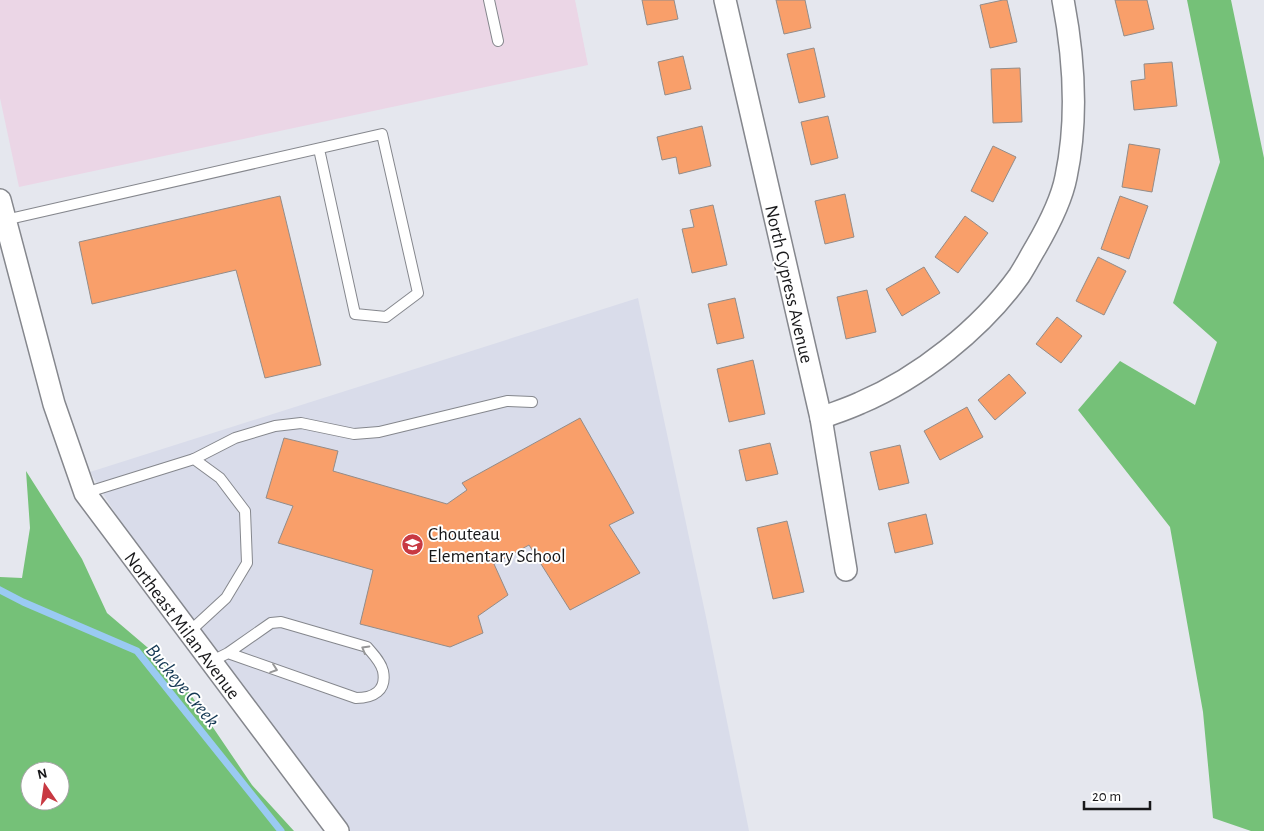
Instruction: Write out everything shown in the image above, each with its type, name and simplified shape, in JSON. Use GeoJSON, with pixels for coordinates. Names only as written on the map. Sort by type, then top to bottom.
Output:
{"type":"FeatureCollection","features":[{"type":"Feature","properties":{"kind":"street","name":"North Cypress Avenue"},"geometry":{"type":"LineString","coordinates":[[725,0],[821,418],[846,570]]}},
{"type":"Feature","properties":{"kind":"street"},"geometry":{"type":"LineString","coordinates":[[821,418],[861,403],[899,383],[934,360],[967,333],[997,303],[1019,276],[1047,228],[1066,178],[1073,120],[1072,52],[1062,0]]}},
{"type":"Feature","properties":{"kind":"street","name":"Northeast Milan Avenue"},"geometry":{"type":"LineString","coordinates":[[2,210],[54,404],[85,493],[188,633],[219,657],[338,831]]}},
{"type":"Feature","properties":{"kind":"lane"},"geometry":{"type":"LineString","coordinates":[[489,0],[498,41]]}},
{"type":"Feature","properties":{"kind":"lane"},"geometry":{"type":"LineString","coordinates":[[2,210],[319,149],[382,134],[418,293],[386,317],[355,314],[319,149]]}},
{"type":"Feature","properties":{"kind":"lane"},"geometry":{"type":"LineString","coordinates":[[85,493],[194,459],[235,438],[275,426],[301,423],[354,434],[379,432],[507,401],[532,402]]}},
{"type":"Feature","properties":{"kind":"lane"},"geometry":{"type":"LineString","coordinates":[[188,633],[226,598],[247,563],[245,512],[220,478],[194,459]]}},
{"type":"Feature","properties":{"kind":"lane"},"geometry":{"type":"LineString","coordinates":[[280,622],[367,647],[376,657],[383,670],[383,683],[377,692],[368,698],[356,698],[219,657],[272,623],[280,622]]}},
{"type":"Feature","properties":{"kind":"shaded area"},"geometry":{"type":"Polygon","coordinates":[[[0,0],[575,0],[588,65],[19,187],[0,98],[0,0]]]}},
{"type":"Feature","properties":{"kind":"shaded area","name":"Chouteau Elementary School"},"geometry":{"type":"Polygon","coordinates":[[[638,298],[706,617],[749,831],[345,831],[188,633],[90,472],[638,298]]]}},
{"type":"Feature","properties":{"kind":"green space"},"geometry":{"type":"Polygon","coordinates":[[[1187,0],[1231,0],[1264,158],[1264,831],[1251,831],[1213,818],[1203,712],[1170,527],[1078,410],[1120,361],[1195,405],[1217,342],[1173,303],[1220,162],[1187,0]]]}},
{"type":"Feature","properties":{"kind":"green space"},"geometry":{"type":"Polygon","coordinates":[[[26,471],[82,559],[107,613],[174,670],[252,785],[294,831],[0,831],[0,577],[22,578],[30,528],[26,471]]]}},
{"type":"Feature","properties":{"kind":"building"},"geometry":{"type":"Polygon","coordinates":[[[642,0],[674,0],[678,19],[647,25],[642,0]]]}},
{"type":"Feature","properties":{"kind":"building"},"geometry":{"type":"Polygon","coordinates":[[[776,0],[805,0],[811,28],[784,34],[776,0]]]}},
{"type":"Feature","properties":{"kind":"building"},"geometry":{"type":"Polygon","coordinates":[[[1007,0],[1017,42],[990,48],[980,5],[1007,0]]]}},
{"type":"Feature","properties":{"kind":"building"},"geometry":{"type":"Polygon","coordinates":[[[1115,0],[1147,0],[1154,29],[1124,36],[1115,0]]]}},
{"type":"Feature","properties":{"kind":"building"},"geometry":{"type":"Polygon","coordinates":[[[814,48],[825,97],[799,103],[787,54],[814,48]]]}},
{"type":"Feature","properties":{"kind":"building"},"geometry":{"type":"Polygon","coordinates":[[[683,56],[691,89],[665,95],[658,62],[683,56]]]}},
{"type":"Feature","properties":{"kind":"building"},"geometry":{"type":"Polygon","coordinates":[[[1172,62],[1177,106],[1134,110],[1131,81],[1145,79],[1144,64],[1172,62]]]}},
{"type":"Feature","properties":{"kind":"building"},"geometry":{"type":"Polygon","coordinates":[[[1020,68],[1022,122],[993,123],[991,69],[1020,68]]]}},
{"type":"Feature","properties":{"kind":"building"},"geometry":{"type":"Polygon","coordinates":[[[828,116],[838,158],[811,165],[801,122],[828,116]]]}},
{"type":"Feature","properties":{"kind":"building"},"geometry":{"type":"Polygon","coordinates":[[[702,126],[711,166],[679,174],[676,157],[662,160],[657,137],[702,126]]]}},
{"type":"Feature","properties":{"kind":"building"},"geometry":{"type":"Polygon","coordinates":[[[1129,144],[1160,149],[1152,192],[1122,187],[1129,144]]]}},
{"type":"Feature","properties":{"kind":"building"},"geometry":{"type":"Polygon","coordinates":[[[993,146],[1016,157],[993,202],[971,191],[993,146]]]}},
{"type":"Feature","properties":{"kind":"building"},"geometry":{"type":"Polygon","coordinates":[[[845,194],[854,237],[825,244],[815,201],[845,194]]]}},
{"type":"Feature","properties":{"kind":"building"},"geometry":{"type":"Polygon","coordinates":[[[280,196],[321,365],[265,378],[236,270],[92,304],[79,242],[280,196]]]}},
{"type":"Feature","properties":{"kind":"building"},"geometry":{"type":"Polygon","coordinates":[[[1120,196],[1148,206],[1129,259],[1101,249],[1120,196]]]}},
{"type":"Feature","properties":{"kind":"building"},"geometry":{"type":"Polygon","coordinates":[[[713,205],[727,265],[692,273],[682,229],[694,227],[690,210],[713,205]]]}},
{"type":"Feature","properties":{"kind":"building"},"geometry":{"type":"Polygon","coordinates":[[[965,216],[988,233],[958,273],[935,257],[965,216]]]}},
{"type":"Feature","properties":{"kind":"building"},"geometry":{"type":"Polygon","coordinates":[[[1098,257],[1126,271],[1104,315],[1076,301],[1098,257]]]}},
{"type":"Feature","properties":{"kind":"building"},"geometry":{"type":"Polygon","coordinates":[[[924,267],[940,293],[902,316],[886,289],[924,267]]]}},
{"type":"Feature","properties":{"kind":"building"},"geometry":{"type":"Polygon","coordinates":[[[867,290],[876,332],[846,339],[837,297],[867,290]]]}},
{"type":"Feature","properties":{"kind":"building"},"geometry":{"type":"Polygon","coordinates":[[[735,298],[744,338],[717,344],[708,304],[735,298]]]}},
{"type":"Feature","properties":{"kind":"building"},"geometry":{"type":"Polygon","coordinates":[[[1057,317],[1082,336],[1061,363],[1036,344],[1057,317]]]}},
{"type":"Feature","properties":{"kind":"building"},"geometry":{"type":"Polygon","coordinates":[[[753,360],[765,414],[729,422],[717,369],[753,360]]]}},
{"type":"Feature","properties":{"kind":"building"},"geometry":{"type":"Polygon","coordinates":[[[1009,374],[1026,393],[995,420],[978,400],[1009,374]]]}},
{"type":"Feature","properties":{"kind":"building"},"geometry":{"type":"Polygon","coordinates":[[[967,407],[983,437],[940,460],[924,431],[967,407]]]}},
{"type":"Feature","properties":{"kind":"building"},"geometry":{"type":"Polygon","coordinates":[[[580,418],[634,513],[609,525],[640,573],[570,610],[529,545],[494,564],[508,595],[478,616],[483,633],[450,647],[360,624],[373,570],[278,543],[293,506],[266,498],[284,438],[338,451],[333,471],[447,504],[467,490],[462,483],[580,418]]]}},
{"type":"Feature","properties":{"kind":"building"},"geometry":{"type":"Polygon","coordinates":[[[770,443],[778,474],[746,481],[739,450],[770,443]]]}},
{"type":"Feature","properties":{"kind":"building"},"geometry":{"type":"Polygon","coordinates":[[[900,445],[909,483],[879,490],[870,452],[900,445]]]}},
{"type":"Feature","properties":{"kind":"building"},"geometry":{"type":"Polygon","coordinates":[[[926,514],[933,544],[895,553],[888,523],[926,514]]]}},
{"type":"Feature","properties":{"kind":"building"},"geometry":{"type":"Polygon","coordinates":[[[787,521],[804,592],[773,599],[757,528],[787,521]]]}},
{"type":"Feature","properties":{"kind":"waterway","name":"Buckeye Creek"},"geometry":{"type":"LineString","coordinates":[[0,590],[23,602],[137,651],[281,831]]}},
{"type":"Feature","properties":{"kind":"place","name":"Chouteau Elementary School"},"geometry":{"type":"Point","coordinates":[412,544]}}]}
